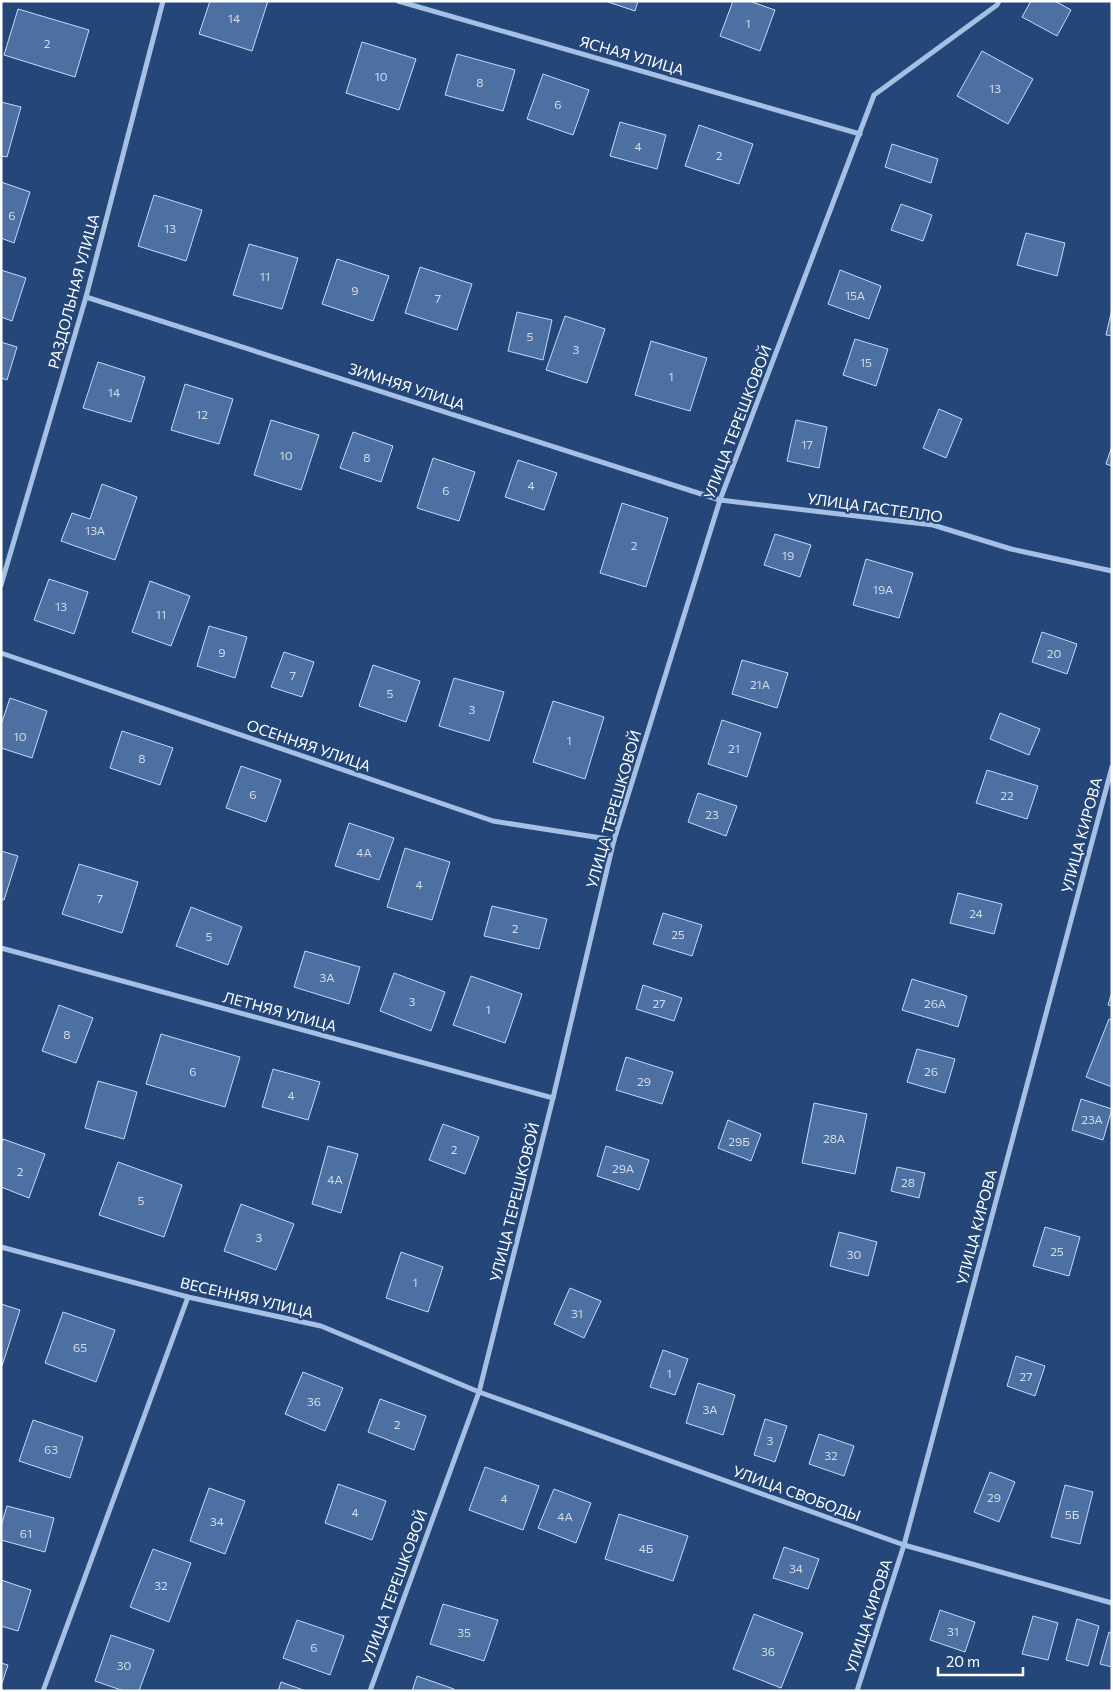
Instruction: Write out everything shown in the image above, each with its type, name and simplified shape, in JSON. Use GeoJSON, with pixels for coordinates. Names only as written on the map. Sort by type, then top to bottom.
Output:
{"type":"FeatureCollection","features":[{"type":"Feature","properties":{"kind":"street","name":"РАЗДОЛЬНАЯ УЛИЦА"},"geometry":{"type":"LineString","coordinates":[[1,585],[86,297],[163,1]]}},
{"type":"Feature","properties":{"kind":"street","name":"ЯСНАЯ УЛИЦА"},"geometry":{"type":"LineString","coordinates":[[398,1],[860,134]]}},
{"type":"Feature","properties":{"kind":"street","name":"УЛИЦА ТЕРЕШКОВОЙ"},"geometry":{"type":"LineString","coordinates":[[370,1691],[479,1392],[553,1098],[614,840],[720,500],[874,96],[997,5],[999,1]]}},
{"type":"Feature","properties":{"kind":"street","name":"ЗИМНЯЯ УЛИЦА"},"geometry":{"type":"LineString","coordinates":[[86,297],[720,500]]}},
{"type":"Feature","properties":{"kind":"street","name":"УЛИЦА ГАСТЕЛЛО"},"geometry":{"type":"LineString","coordinates":[[720,500],[933,525],[1011,548],[1112,571]]}},
{"type":"Feature","properties":{"kind":"street","name":"ОСЕННЯЯ УЛИЦА"},"geometry":{"type":"LineString","coordinates":[[1,653],[493,821],[614,840]]}},
{"type":"Feature","properties":{"kind":"street","name":"УЛИЦА КИРОВА"},"geometry":{"type":"LineString","coordinates":[[856,1691],[904,1546],[1112,767]]}},
{"type":"Feature","properties":{"kind":"street","name":"ЛЕТНЯЯ УЛИЦА"},"geometry":{"type":"LineString","coordinates":[[1,948],[553,1098]]}},
{"type":"Feature","properties":{"kind":"street","name":"ВЕСЕННЯЯ УЛИЦА"},"geometry":{"type":"LineString","coordinates":[[1,1247],[188,1297],[321,1326],[479,1392]]}},
{"type":"Feature","properties":{"kind":"street"},"geometry":{"type":"LineString","coordinates":[[43,1691],[188,1297]]}},
{"type":"Feature","properties":{"kind":"street","name":"УЛИЦА СВОБОДЫ"},"geometry":{"type":"LineString","coordinates":[[479,1392],[904,1546],[1112,1603]]}},
{"type":"Feature","properties":{"kind":"building"},"geometry":{"type":"Polygon","coordinates":[[[210,1],[268,1],[252,51],[199,34],[210,1]]]}},
{"type":"Feature","properties":{"kind":"building"},"geometry":{"type":"Polygon","coordinates":[[[605,1],[638,1],[635,11],[605,1]]]}},
{"type":"Feature","properties":{"kind":"building"},"geometry":{"type":"Polygon","coordinates":[[[733,1],[749,1],[775,10],[760,51],[720,36],[733,1]]]}},
{"type":"Feature","properties":{"kind":"building"},"geometry":{"type":"Polygon","coordinates":[[[1031,1],[1055,1],[1071,10],[1057,36],[1022,17],[1031,1]]]}},
{"type":"Feature","properties":{"kind":"building"},"geometry":{"type":"Polygon","coordinates":[[[18,9],[89,30],[75,77],[4,55],[18,9]]]}},
{"type":"Feature","properties":{"kind":"building"},"geometry":{"type":"Polygon","coordinates":[[[362,42],[416,59],[399,110],[346,93],[362,42]]]}},
{"type":"Feature","properties":{"kind":"building"},"geometry":{"type":"Polygon","coordinates":[[[982,51],[1033,79],[1008,124],[957,96],[982,51]]]}},
{"type":"Feature","properties":{"kind":"building"},"geometry":{"type":"Polygon","coordinates":[[[457,54],[515,70],[503,111],[445,95],[457,54]]]}},
{"type":"Feature","properties":{"kind":"building"},"geometry":{"type":"Polygon","coordinates":[[[543,74],[589,90],[573,135],[527,119],[543,74]]]}},
{"type":"Feature","properties":{"kind":"building"},"geometry":{"type":"Polygon","coordinates":[[[1,102],[21,107],[7,157],[1,156],[1,102]]]}},
{"type":"Feature","properties":{"kind":"building"},"geometry":{"type":"Polygon","coordinates":[[[620,122],[666,135],[657,169],[610,156],[620,122]]]}},
{"type":"Feature","properties":{"kind":"building"},"geometry":{"type":"Polygon","coordinates":[[[699,125],[753,144],[739,184],[685,166],[699,125]]]}},
{"type":"Feature","properties":{"kind":"building"},"geometry":{"type":"Polygon","coordinates":[[[892,144],[938,159],[931,183],[885,167],[892,144]]]}},
{"type":"Feature","properties":{"kind":"building"},"geometry":{"type":"Polygon","coordinates":[[[1,182],[30,192],[14,243],[1,238],[1,182]]]}},
{"type":"Feature","properties":{"kind":"building"},"geometry":{"type":"Polygon","coordinates":[[[154,195],[202,210],[186,261],[138,246],[154,195]]]}},
{"type":"Feature","properties":{"kind":"building"},"geometry":{"type":"Polygon","coordinates":[[[901,204],[932,215],[923,241],[891,230],[901,204]]]}},
{"type":"Feature","properties":{"kind":"building"},"geometry":{"type":"Polygon","coordinates":[[[1026,233],[1065,243],[1057,276],[1017,265],[1026,233]]]}},
{"type":"Feature","properties":{"kind":"building"},"geometry":{"type":"Polygon","coordinates":[[[249,244],[298,258],[282,309],[233,295],[249,244]]]}},
{"type":"Feature","properties":{"kind":"building"},"geometry":{"type":"Polygon","coordinates":[[[337,259],[389,276],[373,321],[322,304],[337,259]]]}},
{"type":"Feature","properties":{"kind":"building"},"geometry":{"type":"Polygon","coordinates":[[[420,267],[472,284],[457,330],[405,313],[420,267]]]}},
{"type":"Feature","properties":{"kind":"building"},"geometry":{"type":"Polygon","coordinates":[[[1,270],[26,278],[12,321],[1,317],[1,270]]]}},
{"type":"Feature","properties":{"kind":"building"},"geometry":{"type":"Polygon","coordinates":[[[840,270],[881,286],[869,319],[828,304],[840,270]]]}},
{"type":"Feature","properties":{"kind":"building"},"geometry":{"type":"Polygon","coordinates":[[[1112,309],[1112,336],[1106,335],[1112,309]]]}},
{"type":"Feature","properties":{"kind":"building"},"geometry":{"type":"Polygon","coordinates":[[[517,312],[552,320],[543,360],[508,351],[517,312]]]}},
{"type":"Feature","properties":{"kind":"building"},"geometry":{"type":"Polygon","coordinates":[[[565,316],[605,329],[587,383],[546,370],[565,316]]]}},
{"type":"Feature","properties":{"kind":"building"},"geometry":{"type":"Polygon","coordinates":[[[855,339],[888,349],[876,386],[843,375],[855,339]]]}},
{"type":"Feature","properties":{"kind":"building"},"geometry":{"type":"Polygon","coordinates":[[[651,341],[707,358],[690,411],[635,395],[651,341]]]}},
{"type":"Feature","properties":{"kind":"building"},"geometry":{"type":"Polygon","coordinates":[[[1,342],[17,347],[7,380],[1,378],[1,342]]]}},
{"type":"Feature","properties":{"kind":"building"},"geometry":{"type":"Polygon","coordinates":[[[98,362],[145,377],[131,422],[83,408],[98,362]]]}},
{"type":"Feature","properties":{"kind":"building"},"geometry":{"type":"Polygon","coordinates":[[[185,384],[233,399],[219,444],[171,430],[185,384]]]}},
{"type":"Feature","properties":{"kind":"building"},"geometry":{"type":"Polygon","coordinates":[[[939,409],[962,419],[946,458],[923,448],[939,409]]]}},
{"type":"Feature","properties":{"kind":"building"},"geometry":{"type":"Polygon","coordinates":[[[271,420],[319,435],[301,490],[254,475],[271,420]]]}},
{"type":"Feature","properties":{"kind":"building"},"geometry":{"type":"Polygon","coordinates":[[[796,420],[827,427],[819,468],[787,461],[796,420]]]}},
{"type":"Feature","properties":{"kind":"building"},"geometry":{"type":"Polygon","coordinates":[[[353,432],[393,446],[381,482],[340,468],[353,432]]]}},
{"type":"Feature","properties":{"kind":"building"},"geometry":{"type":"Polygon","coordinates":[[[1112,446],[1112,466],[1106,464],[1112,446]]]}},
{"type":"Feature","properties":{"kind":"building"},"geometry":{"type":"Polygon","coordinates":[[[433,458],[475,472],[459,521],[417,508],[433,458]]]}},
{"type":"Feature","properties":{"kind":"building"},"geometry":{"type":"Polygon","coordinates":[[[518,460],[557,473],[544,510],[505,497],[518,460]]]}},
{"type":"Feature","properties":{"kind":"building"},"geometry":{"type":"Polygon","coordinates":[[[102,484],[137,497],[115,560],[61,541],[72,513],[90,519],[102,484]]]}},
{"type":"Feature","properties":{"kind":"building"},"geometry":{"type":"Polygon","coordinates":[[[622,503],[668,518],[646,587],[600,573],[622,503]]]}},
{"type":"Feature","properties":{"kind":"building"},"geometry":{"type":"Polygon","coordinates":[[[775,534],[811,545],[800,577],[764,565],[775,534]]]}},
{"type":"Feature","properties":{"kind":"building"},"geometry":{"type":"Polygon","coordinates":[[[866,559],[913,573],[899,618],[853,605],[866,559]]]}},
{"type":"Feature","properties":{"kind":"building"},"geometry":{"type":"Polygon","coordinates":[[[49,579],[88,592],[74,634],[34,620],[49,579]]]}},
{"type":"Feature","properties":{"kind":"building"},"geometry":{"type":"Polygon","coordinates":[[[150,581],[190,596],[171,646],[132,632],[150,581]]]}},
{"type":"Feature","properties":{"kind":"building"},"geometry":{"type":"Polygon","coordinates":[[[209,626],[247,637],[235,678],[197,666],[209,626]]]}},
{"type":"Feature","properties":{"kind":"building"},"geometry":{"type":"Polygon","coordinates":[[[1042,632],[1077,644],[1067,674],[1032,662],[1042,632]]]}},
{"type":"Feature","properties":{"kind":"building"},"geometry":{"type":"Polygon","coordinates":[[[284,652],[314,662],[302,697],[271,687],[284,652]]]}},
{"type":"Feature","properties":{"kind":"building"},"geometry":{"type":"Polygon","coordinates":[[[742,660],[788,673],[777,708],[732,694],[742,660]]]}},
{"type":"Feature","properties":{"kind":"building"},"geometry":{"type":"Polygon","coordinates":[[[373,665],[420,681],[406,722],[359,706],[373,665]]]}},
{"type":"Feature","properties":{"kind":"building"},"geometry":{"type":"Polygon","coordinates":[[[454,678],[504,692],[489,741],[439,726],[454,678]]]}},
{"type":"Feature","properties":{"kind":"building"},"geometry":{"type":"Polygon","coordinates":[[[10,698],[47,711],[32,758],[1,748],[1,725],[10,698]]]}},
{"type":"Feature","properties":{"kind":"building"},"geometry":{"type":"Polygon","coordinates":[[[553,701],[604,717],[585,779],[533,762],[553,701]]]}},
{"type":"Feature","properties":{"kind":"building"},"geometry":{"type":"Polygon","coordinates":[[[1000,713],[1040,729],[1029,755],[990,739],[1000,713]]]}},
{"type":"Feature","properties":{"kind":"building"},"geometry":{"type":"Polygon","coordinates":[[[722,720],[761,733],[747,777],[708,764],[722,720]]]}},
{"type":"Feature","properties":{"kind":"building"},"geometry":{"type":"Polygon","coordinates":[[[122,731],[173,748],[160,785],[110,768],[122,731]]]}},
{"type":"Feature","properties":{"kind":"building"},"geometry":{"type":"Polygon","coordinates":[[[241,766],[281,780],[266,822],[226,808],[241,766]]]}},
{"type":"Feature","properties":{"kind":"building"},"geometry":{"type":"Polygon","coordinates":[[[987,770],[1038,786],[1027,819],[976,803],[987,770]]]}},
{"type":"Feature","properties":{"kind":"building"},"geometry":{"type":"Polygon","coordinates":[[[698,793],[737,806],[726,836],[688,822],[698,793]]]}},
{"type":"Feature","properties":{"kind":"building"},"geometry":{"type":"Polygon","coordinates":[[[349,823],[394,838],[379,880],[335,866],[349,823]]]}},
{"type":"Feature","properties":{"kind":"building"},"geometry":{"type":"Polygon","coordinates":[[[405,848],[450,862],[432,920],[387,907],[405,848]]]}},
{"type":"Feature","properties":{"kind":"building"},"geometry":{"type":"Polygon","coordinates":[[[1,851],[18,856],[4,900],[1,899],[1,851]]]}},
{"type":"Feature","properties":{"kind":"building"},"geometry":{"type":"Polygon","coordinates":[[[79,864],[138,882],[122,933],[62,914],[79,864]]]}},
{"type":"Feature","properties":{"kind":"building"},"geometry":{"type":"Polygon","coordinates":[[[958,893],[1002,904],[994,934],[950,923],[958,893]]]}},
{"type":"Feature","properties":{"kind":"building"},"geometry":{"type":"Polygon","coordinates":[[[492,906],[547,919],[539,949],[484,936],[492,906]]]}},
{"type":"Feature","properties":{"kind":"building"},"geometry":{"type":"Polygon","coordinates":[[[191,907],[242,927],[228,965],[176,946],[191,907]]]}},
{"type":"Feature","properties":{"kind":"building"},"geometry":{"type":"Polygon","coordinates":[[[663,913],[702,925],[692,956],[653,944],[663,913]]]}},
{"type":"Feature","properties":{"kind":"building"},"geometry":{"type":"Polygon","coordinates":[[[305,951],[360,967],[349,1004],[294,987],[305,951]]]}},
{"type":"Feature","properties":{"kind":"building"},"geometry":{"type":"Polygon","coordinates":[[[394,973],[445,992],[431,1031],[380,1011],[394,973]]]}},
{"type":"Feature","properties":{"kind":"building"},"geometry":{"type":"Polygon","coordinates":[[[471,976],[522,994],[505,1043],[453,1025],[471,976]]]}},
{"type":"Feature","properties":{"kind":"building"},"geometry":{"type":"Polygon","coordinates":[[[912,979],[967,996],[958,1027],[902,1010],[912,979]]]}},
{"type":"Feature","properties":{"kind":"building"},"geometry":{"type":"Polygon","coordinates":[[[643,985],[682,998],[674,1021],[636,1009],[643,985]]]}},
{"type":"Feature","properties":{"kind":"building"},"geometry":{"type":"Polygon","coordinates":[[[1112,992],[1112,1006],[1108,1005],[1112,992]]]}},
{"type":"Feature","properties":{"kind":"building"},"geometry":{"type":"Polygon","coordinates":[[[59,1005],[93,1018],[76,1063],[42,1051],[59,1005]]]}},
{"type":"Feature","properties":{"kind":"building"},"geometry":{"type":"Polygon","coordinates":[[[1109,1019],[1112,1020],[1112,1087],[1086,1077],[1109,1019]]]}},
{"type":"Feature","properties":{"kind":"building"},"geometry":{"type":"Polygon","coordinates":[[[161,1034],[240,1057],[225,1107],[146,1084],[161,1034]]]}},
{"type":"Feature","properties":{"kind":"building"},"geometry":{"type":"Polygon","coordinates":[[[917,1049],[955,1059],[945,1093],[907,1082],[917,1049]]]}},
{"type":"Feature","properties":{"kind":"building"},"geometry":{"type":"Polygon","coordinates":[[[626,1057],[673,1072],[662,1104],[616,1090],[626,1057]]]}},
{"type":"Feature","properties":{"kind":"building"},"geometry":{"type":"Polygon","coordinates":[[[273,1069],[320,1082],[308,1120],[262,1107],[273,1069]]]}},
{"type":"Feature","properties":{"kind":"building"},"geometry":{"type":"Polygon","coordinates":[[[98,1081],[137,1092],[124,1139],[85,1128],[98,1081]]]}},
{"type":"Feature","properties":{"kind":"building"},"geometry":{"type":"Polygon","coordinates":[[[1081,1099],[1112,1109],[1103,1140],[1072,1130],[1081,1099]]]}},
{"type":"Feature","properties":{"kind":"building"},"geometry":{"type":"Polygon","coordinates":[[[814,1103],[867,1114],[855,1174],[802,1163],[814,1103]]]}},
{"type":"Feature","properties":{"kind":"building"},"geometry":{"type":"Polygon","coordinates":[[[728,1120],[761,1134],[751,1161],[718,1148],[728,1120]]]}},
{"type":"Feature","properties":{"kind":"building"},"geometry":{"type":"Polygon","coordinates":[[[443,1124],[479,1137],[465,1174],[429,1160],[443,1124]]]}},
{"type":"Feature","properties":{"kind":"building"},"geometry":{"type":"Polygon","coordinates":[[[3,1139],[45,1154],[29,1198],[1,1187],[1,1144],[3,1139]]]}},
{"type":"Feature","properties":{"kind":"building"},"geometry":{"type":"Polygon","coordinates":[[[328,1146],[358,1154],[341,1213],[312,1204],[328,1146]]]}},
{"type":"Feature","properties":{"kind":"building"},"geometry":{"type":"Polygon","coordinates":[[[606,1146],[649,1160],[639,1190],[597,1176],[606,1146]]]}},
{"type":"Feature","properties":{"kind":"building"},"geometry":{"type":"Polygon","coordinates":[[[118,1162],[182,1185],[164,1237],[99,1215],[118,1162]]]}},
{"type":"Feature","properties":{"kind":"building"},"geometry":{"type":"Polygon","coordinates":[[[897,1167],[925,1173],[919,1198],[891,1191],[897,1167]]]}},
{"type":"Feature","properties":{"kind":"building"},"geometry":{"type":"Polygon","coordinates":[[[241,1204],[294,1224],[276,1270],[224,1251],[241,1204]]]}},
{"type":"Feature","properties":{"kind":"building"},"geometry":{"type":"Polygon","coordinates":[[[1045,1227],[1080,1237],[1069,1276],[1033,1266],[1045,1227]]]}},
{"type":"Feature","properties":{"kind":"building"},"geometry":{"type":"Polygon","coordinates":[[[839,1232],[877,1242],[868,1276],[830,1266],[839,1232]]]}},
{"type":"Feature","properties":{"kind":"building"},"geometry":{"type":"Polygon","coordinates":[[[401,1252],[443,1267],[428,1312],[386,1298],[401,1252]]]}},
{"type":"Feature","properties":{"kind":"building"},"geometry":{"type":"Polygon","coordinates":[[[570,1288],[601,1301],[584,1338],[554,1324],[570,1288]]]}},
{"type":"Feature","properties":{"kind":"building"},"geometry":{"type":"Polygon","coordinates":[[[1,1304],[20,1310],[2,1366],[1,1366],[1,1304]]]}},
{"type":"Feature","properties":{"kind":"building"},"geometry":{"type":"Polygon","coordinates":[[[63,1312],[115,1330],[96,1382],[45,1363],[63,1312]]]}},
{"type":"Feature","properties":{"kind":"building"},"geometry":{"type":"Polygon","coordinates":[[[663,1350],[688,1359],[675,1395],[650,1387],[663,1350]]]}},
{"type":"Feature","properties":{"kind":"building"},"geometry":{"type":"Polygon","coordinates":[[[1016,1356],[1045,1366],[1035,1396],[1007,1386],[1016,1356]]]}},
{"type":"Feature","properties":{"kind":"building"},"geometry":{"type":"Polygon","coordinates":[[[303,1372],[343,1388],[325,1431],[285,1414],[303,1372]]]}},
{"type":"Feature","properties":{"kind":"building"},"geometry":{"type":"Polygon","coordinates":[[[698,1383],[735,1395],[723,1435],[686,1423],[698,1383]]]}},
{"type":"Feature","properties":{"kind":"building"},"geometry":{"type":"Polygon","coordinates":[[[380,1399],[426,1416],[414,1450],[368,1432],[380,1399]]]}},
{"type":"Feature","properties":{"kind":"building"},"geometry":{"type":"Polygon","coordinates":[[[765,1419],[787,1426],[775,1462],[754,1455],[765,1419]]]}},
{"type":"Feature","properties":{"kind":"building"},"geometry":{"type":"Polygon","coordinates":[[[33,1420],[83,1437],[70,1478],[19,1461],[33,1420]]]}},
{"type":"Feature","properties":{"kind":"building"},"geometry":{"type":"Polygon","coordinates":[[[819,1434],[854,1446],[844,1476],[809,1464],[819,1434]]]}},
{"type":"Feature","properties":{"kind":"building"},"geometry":{"type":"Polygon","coordinates":[[[485,1467],[539,1486],[523,1530],[469,1510],[485,1467]]]}},
{"type":"Feature","properties":{"kind":"building"},"geometry":{"type":"Polygon","coordinates":[[[990,1472],[1015,1482],[999,1522],[974,1512],[990,1472]]]}},
{"type":"Feature","properties":{"kind":"building"},"geometry":{"type":"Polygon","coordinates":[[[338,1484],[386,1501],[372,1540],[325,1523],[338,1484]]]}},
{"type":"Feature","properties":{"kind":"building"},"geometry":{"type":"Polygon","coordinates":[[[1065,1485],[1093,1492],[1080,1544],[1051,1537],[1065,1485]]]}},
{"type":"Feature","properties":{"kind":"building"},"geometry":{"type":"Polygon","coordinates":[[[209,1488],[245,1501],[225,1554],[190,1541],[209,1488]]]}},
{"type":"Feature","properties":{"kind":"building"},"geometry":{"type":"Polygon","coordinates":[[[554,1489],[591,1503],[576,1543],[538,1528],[554,1489]]]}},
{"type":"Feature","properties":{"kind":"building"},"geometry":{"type":"Polygon","coordinates":[[[7,1506],[54,1518],[45,1552],[1,1540],[1,1526],[7,1506]]]}},
{"type":"Feature","properties":{"kind":"building"},"geometry":{"type":"Polygon","coordinates":[[[619,1514],[688,1536],[673,1581],[605,1559],[619,1514]]]}},
{"type":"Feature","properties":{"kind":"building"},"geometry":{"type":"Polygon","coordinates":[[[784,1547],[819,1559],[808,1589],[773,1578],[784,1547]]]}},
{"type":"Feature","properties":{"kind":"building"},"geometry":{"type":"Polygon","coordinates":[[[153,1549],[191,1563],[169,1622],[130,1607],[153,1549]]]}},
{"type":"Feature","properties":{"kind":"building"},"geometry":{"type":"Polygon","coordinates":[[[1,1580],[31,1590],[18,1631],[1,1626],[1,1580]]]}},
{"type":"Feature","properties":{"kind":"building"},"geometry":{"type":"Polygon","coordinates":[[[443,1604],[498,1620],[484,1661],[430,1644],[443,1604]]]}},
{"type":"Feature","properties":{"kind":"building"},"geometry":{"type":"Polygon","coordinates":[[[940,1610],[975,1622],[965,1652],[930,1640],[940,1610]]]}},
{"type":"Feature","properties":{"kind":"building"},"geometry":{"type":"Polygon","coordinates":[[[754,1614],[803,1633],[781,1688],[733,1669],[754,1614]]]}},
{"type":"Feature","properties":{"kind":"building"},"geometry":{"type":"Polygon","coordinates":[[[1033,1616],[1058,1623],[1048,1660],[1022,1654],[1033,1616]]]}},
{"type":"Feature","properties":{"kind":"building"},"geometry":{"type":"Polygon","coordinates":[[[1077,1619],[1099,1626],[1088,1666],[1066,1660],[1077,1619]]]}},
{"type":"Feature","properties":{"kind":"building"},"geometry":{"type":"Polygon","coordinates":[[[297,1620],[344,1636],[330,1675],[283,1658],[297,1620]]]}},
{"type":"Feature","properties":{"kind":"building"},"geometry":{"type":"Polygon","coordinates":[[[1109,1632],[1112,1633],[1112,1667],[1100,1664],[1109,1632]]]}},
{"type":"Feature","properties":{"kind":"building"},"geometry":{"type":"Polygon","coordinates":[[[111,1635],[154,1650],[139,1691],[124,1691],[95,1681],[111,1635]]]}},
{"type":"Feature","properties":{"kind":"building"},"geometry":{"type":"Polygon","coordinates":[[[1,1663],[8,1665],[1,1686],[1,1663]]]}},
{"type":"Feature","properties":{"kind":"building"},"geometry":{"type":"Polygon","coordinates":[[[417,1676],[454,1689],[454,1691],[412,1691],[417,1676]]]}},
{"type":"Feature","properties":{"kind":"building"},"geometry":{"type":"Polygon","coordinates":[[[281,1682],[306,1691],[278,1691],[281,1682]]]}}]}
